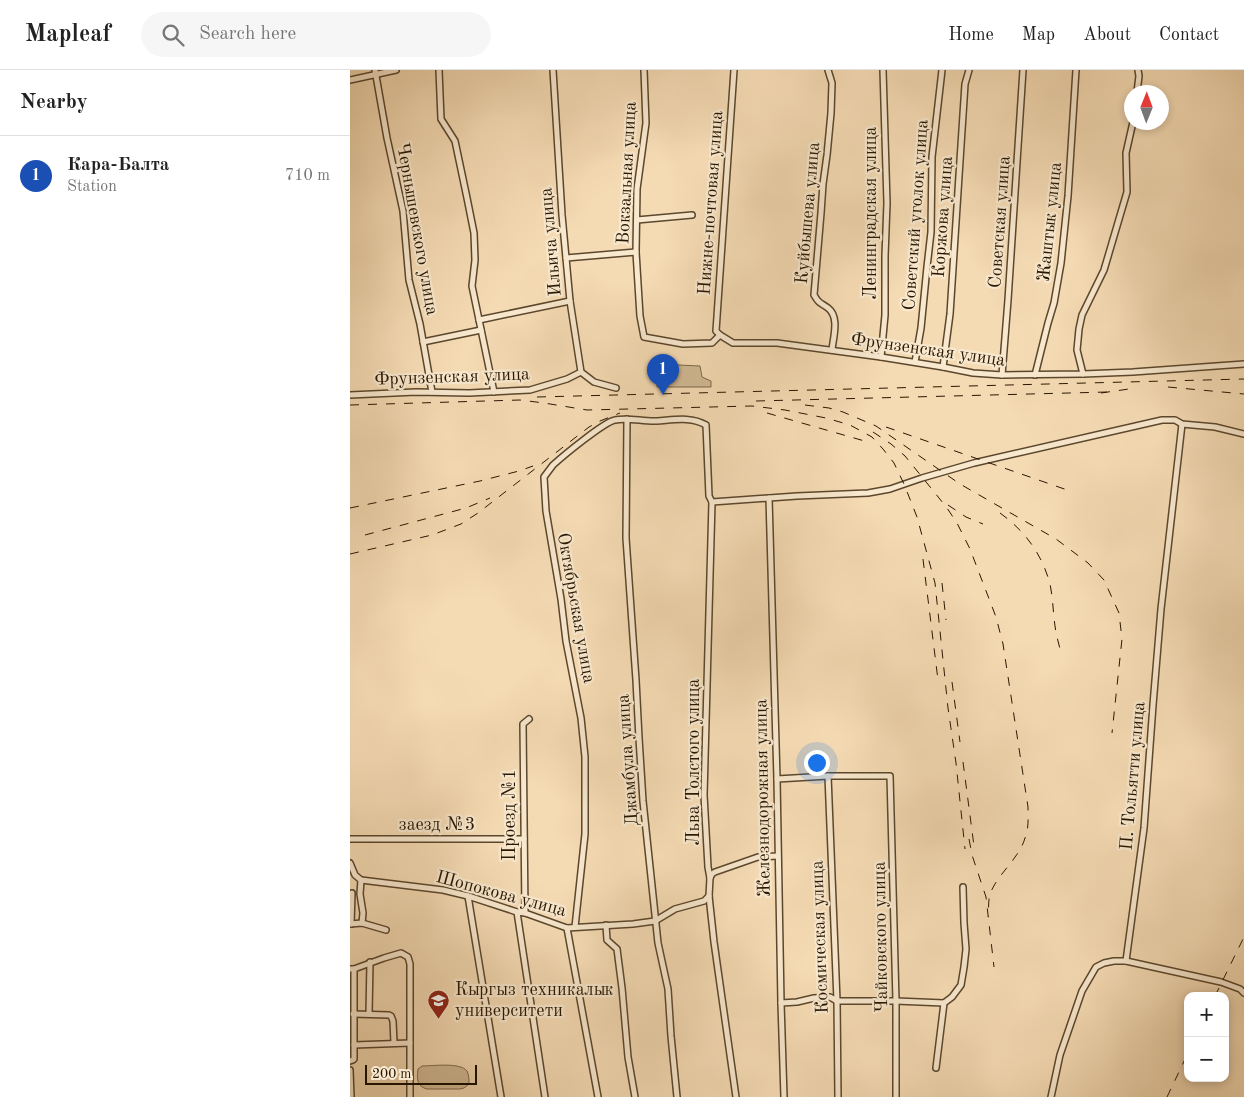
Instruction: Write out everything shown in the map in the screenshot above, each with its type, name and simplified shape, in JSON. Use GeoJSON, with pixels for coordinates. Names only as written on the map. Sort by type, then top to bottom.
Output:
{"type":"FeatureCollection","features":[{"type":"Feature","properties":{"kind":"street"},"geometry":{"type":"LineString","coordinates":[[350,80],[376,72],[396,70]]}},
{"type":"Feature","properties":{"kind":"street"},"geometry":{"type":"LineString","coordinates":[[439,70],[441,119],[455,141],[474,233],[475,260],[472,286],[494,392]]}},
{"type":"Feature","properties":{"kind":"street","name":"Ильича улица"},"geometry":{"type":"LineString","coordinates":[[553,70],[566,258],[570,301],[581,372]]}},
{"type":"Feature","properties":{"kind":"street","name":"Вокзальная улица"},"geometry":{"type":"LineString","coordinates":[[644,70],[646,123],[637,189],[636,252],[640,316],[644,337],[683,344],[712,343],[720,335]]}},
{"type":"Feature","properties":{"kind":"street","name":"Нижне-почтовая улица"},"geometry":{"type":"LineString","coordinates":[[720,335],[716,331],[734,70]]}},
{"type":"Feature","properties":{"kind":"street","name":"Куйбышева улица"},"geometry":{"type":"LineString","coordinates":[[828,70],[832,83],[831,113],[814,296],[818,303],[830,309],[834,317],[832,350]]}},
{"type":"Feature","properties":{"kind":"street","name":"Ленинградская улица"},"geometry":{"type":"LineString","coordinates":[[881,357],[885,315],[887,203],[883,70]]}},
{"type":"Feature","properties":{"kind":"street","name":"Советский уголок улица"},"geometry":{"type":"LineString","coordinates":[[915,362],[921,328],[931,232],[932,157],[942,70]]}},
{"type":"Feature","properties":{"kind":"street","name":"Коржова улица"},"geometry":{"type":"LineString","coordinates":[[943,367],[951,305],[965,84],[969,70]]}},
{"type":"Feature","properties":{"kind":"street","name":"Советская улица"},"geometry":{"type":"LineString","coordinates":[[1002,375],[1023,70]]}},
{"type":"Feature","properties":{"kind":"street","name":"Жаштык улица"},"geometry":{"type":"LineString","coordinates":[[1035,375],[1054,304],[1062,263],[1076,70]]}},
{"type":"Feature","properties":{"kind":"street"},"geometry":{"type":"LineString","coordinates":[[1138,70],[1138,85]]}},
{"type":"Feature","properties":{"kind":"street","name":"Чернышевского улица"},"geometry":{"type":"LineString","coordinates":[[376,72],[386,138],[403,211],[410,280],[432,392]]}},
{"type":"Feature","properties":{"kind":"street"},"geometry":{"type":"LineString","coordinates":[[1083,374],[1077,350],[1079,329],[1082,316],[1104,270],[1127,192],[1126,153],[1130,130]]}},
{"type":"Feature","properties":{"kind":"street"},"geometry":{"type":"LineString","coordinates":[[637,220],[692,215]]}},
{"type":"Feature","properties":{"kind":"street"},"geometry":{"type":"LineString","coordinates":[[566,258],[636,252]]}},
{"type":"Feature","properties":{"kind":"street"},"geometry":{"type":"LineString","coordinates":[[479,320],[570,301]]}},
{"type":"Feature","properties":{"kind":"street"},"geometry":{"type":"LineString","coordinates":[[423,342],[481,330]]}},
{"type":"Feature","properties":{"kind":"street","name":"Фрунзенская улица"},"geometry":{"type":"LineString","coordinates":[[720,335],[733,343],[777,343],[915,362],[973,373],[1002,375],[1132,372],[1244,364]]}},
{"type":"Feature","properties":{"kind":"street"},"geometry":{"type":"LineString","coordinates":[[581,372],[594,382],[616,388]]}},
{"type":"Feature","properties":{"kind":"street","name":"Фрунзенская улица"},"geometry":{"type":"LineString","coordinates":[[350,395],[530,390],[567,380],[581,372]]}},
{"type":"Feature","properties":{"kind":"street","name":"Джамбула улица"},"geometry":{"type":"LineString","coordinates":[[627,419],[626,538],[638,738],[655,921],[668,989],[677,1097]]}},
{"type":"Feature","properties":{"kind":"street","name":"Октябрьская улица"},"geometry":{"type":"LineString","coordinates":[[575,927],[585,834],[585,757],[581,718],[566,641],[546,511],[544,478],[552,467],[608,423],[615,420],[654,421],[682,419],[706,425]]}},
{"type":"Feature","properties":{"kind":"street"},"geometry":{"type":"LineString","coordinates":[[712,502],[797,496],[868,494],[890,490],[922,478],[974,463],[1169,419],[1182,424],[1215,427],[1244,434]]}},
{"type":"Feature","properties":{"kind":"street","name":"П. Тольятти улица"},"geometry":{"type":"LineString","coordinates":[[1126,961],[1144,828],[1161,609],[1182,424]]}},
{"type":"Feature","properties":{"kind":"street","name":"Льва Толстого улица"},"geometry":{"type":"LineString","coordinates":[[706,425],[709,496],[712,502],[704,795],[710,878],[709,896],[736,1097]]}},
{"type":"Feature","properties":{"kind":"street","name":"Железнодорожная улица"},"geometry":{"type":"LineString","coordinates":[[769,498],[784,1097]]}},
{"type":"Feature","properties":{"kind":"street","name":"Проезд №1"},"geometry":{"type":"LineString","coordinates":[[525,913],[523,724],[529,718]]}},
{"type":"Feature","properties":{"kind":"street"},"geometry":{"type":"LineString","coordinates":[[777,779],[828,776]]}},
{"type":"Feature","properties":{"kind":"street","name":"Чайковского улица"},"geometry":{"type":"LineString","coordinates":[[828,776],[890,776],[896,1001],[896,1097]]}},
{"type":"Feature","properties":{"kind":"street","name":"Космическая улица"},"geometry":{"type":"LineString","coordinates":[[828,776],[837,1002],[838,1097]]}},
{"type":"Feature","properties":{"kind":"street","name":"заезд №3"},"geometry":{"type":"LineString","coordinates":[[350,839],[524,839]]}},
{"type":"Feature","properties":{"kind":"street"},"geometry":{"type":"LineString","coordinates":[[710,878],[715,872],[758,857],[778,856]]}},
{"type":"Feature","properties":{"kind":"street"},"geometry":{"type":"LineString","coordinates":[[350,863],[351,871],[361,880],[362,923]]}},
{"type":"Feature","properties":{"kind":"street","name":"Шопокова улица"},"geometry":{"type":"LineString","coordinates":[[361,880],[443,890],[525,913],[567,928],[655,921],[675,909],[704,901],[709,896]]}},
{"type":"Feature","properties":{"kind":"street"},"geometry":{"type":"LineString","coordinates":[[781,1003],[830,997],[837,1002],[896,1001],[944,1003],[952,997],[961,985],[964,967],[966,949],[963,887]]}},
{"type":"Feature","properties":{"kind":"street"},"geometry":{"type":"LineString","coordinates":[[360,894],[351,894],[351,924],[362,923],[386,930]]}},
{"type":"Feature","properties":{"kind":"street"},"geometry":{"type":"LineString","coordinates":[[468,896],[501,1097]]}},
{"type":"Feature","properties":{"kind":"street"},"geometry":{"type":"LineString","coordinates":[[517,912],[545,1097]]}},
{"type":"Feature","properties":{"kind":"street"},"geometry":{"type":"LineString","coordinates":[[606,925],[607,940],[617,949],[628,1057],[635,1097]]}},
{"type":"Feature","properties":{"kind":"street"},"geometry":{"type":"LineString","coordinates":[[567,928],[598,1097]]}},
{"type":"Feature","properties":{"kind":"street"},"geometry":{"type":"LineString","coordinates":[[350,1061],[354,1059],[352,969],[401,953],[408,957],[410,964],[410,1097]]}},
{"type":"Feature","properties":{"kind":"street"},"geometry":{"type":"LineString","coordinates":[[1051,1097],[1060,1055],[1082,991],[1096,967],[1114,961],[1126,961],[1221,982],[1240,989],[1244,993]]}},
{"type":"Feature","properties":{"kind":"street"},"geometry":{"type":"LineString","coordinates":[[369,1014],[370,962]]}},
{"type":"Feature","properties":{"kind":"street"},"geometry":{"type":"LineString","coordinates":[[936,1068],[944,1003]]}},
{"type":"Feature","properties":{"kind":"street"},"geometry":{"type":"LineString","coordinates":[[354,1014],[390,1015],[393,1021],[394,1043]]}},
{"type":"Feature","properties":{"kind":"street"},"geometry":{"type":"LineString","coordinates":[[354,1045],[410,1043]]}},
{"type":"Feature","properties":{"kind":"street"},"geometry":{"type":"LineString","coordinates":[[350,1070],[351,1097]]}},
{"type":"Feature","properties":{"kind":"shaded area"},"geometry":{"type":"Polygon","coordinates":[[[656,364],[700,366],[702,377],[711,381],[711,387],[657,387],[656,364]]]}},
{"type":"Feature","properties":{"kind":"shaded area"},"geometry":{"type":"Polygon","coordinates":[[[422,1066],[459,1066],[467,1071],[469,1084],[460,1089],[423,1088],[419,1084],[418,1078],[418,1069],[422,1066]]]}},
{"type":"Feature","properties":{"kind":"railway"},"geometry":{"type":"LineString","coordinates":[[537,397],[1244,379]]}},
{"type":"Feature","properties":{"kind":"railway"},"geometry":{"type":"LineString","coordinates":[[1168,387],[1244,394]]}},
{"type":"Feature","properties":{"kind":"railway"},"geometry":{"type":"LineString","coordinates":[[1101,393],[1136,388]]}},
{"type":"Feature","properties":{"kind":"railway"},"geometry":{"type":"LineString","coordinates":[[756,401],[1108,392]]}},
{"type":"Feature","properties":{"kind":"railway"},"geometry":{"type":"LineString","coordinates":[[350,405],[520,400],[587,410],[752,406],[826,418],[850,425],[872,437],[894,463],[904,484],[917,517],[935,583],[965,849]]}},
{"type":"Feature","properties":{"kind":"railway"},"geometry":{"type":"LineString","coordinates":[[805,405],[843,412],[876,426],[960,484],[1056,539],[1088,563],[1104,580],[1119,613],[1122,639],[1112,733]]}},
{"type":"Feature","properties":{"kind":"railway"},"geometry":{"type":"LineString","coordinates":[[350,554],[432,535],[461,524],[478,513],[589,427],[620,413]]}},
{"type":"Feature","properties":{"kind":"railway"},"geometry":{"type":"LineString","coordinates":[[767,413],[868,442]]}},
{"type":"Feature","properties":{"kind":"railway"},"geometry":{"type":"LineString","coordinates":[[886,427],[1073,492]]}},
{"type":"Feature","properties":{"kind":"railway"},"geometry":{"type":"LineString","coordinates":[[873,432],[905,456],[957,523],[970,549],[996,617],[1003,644],[1028,807],[1028,823],[1022,846],[998,879],[990,894],[988,917]]}},
{"type":"Feature","properties":{"kind":"railway"},"geometry":{"type":"LineString","coordinates":[[350,508],[480,481],[533,466]]}},
{"type":"Feature","properties":{"kind":"railway"},"geometry":{"type":"LineString","coordinates":[[365,535],[466,508],[490,498]]}},
{"type":"Feature","properties":{"kind":"railway"},"geometry":{"type":"LineString","coordinates":[[948,505],[966,517],[983,524]]}},
{"type":"Feature","properties":{"kind":"railway"},"geometry":{"type":"LineString","coordinates":[[1000,513],[1025,535],[1047,573],[1052,594],[1055,629],[1060,649]]}},
{"type":"Feature","properties":{"kind":"railway"},"geometry":{"type":"LineString","coordinates":[[923,559],[938,680]]}},
{"type":"Feature","properties":{"kind":"railway"},"geometry":{"type":"LineString","coordinates":[[942,583],[946,620]]}},
{"type":"Feature","properties":{"kind":"railway"},"geometry":{"type":"LineString","coordinates":[[952,682],[960,742]]}},
{"type":"Feature","properties":{"kind":"railway"},"geometry":{"type":"LineString","coordinates":[[963,762],[974,846]]}},
{"type":"Feature","properties":{"kind":"railway"},"geometry":{"type":"LineString","coordinates":[[969,839],[972,855],[986,897],[994,967]]}},
{"type":"Feature","properties":{"kind":"railway"},"geometry":{"type":"LineString","coordinates":[[1217,992],[1244,937]]}},
{"type":"Feature","properties":{"kind":"railway"},"geometry":{"type":"LineString","coordinates":[[1167,1097],[1184,1061]]}},
{"type":"Feature","properties":{"kind":"place","name":"Кара-Балта"},"geometry":{"type":"Point","coordinates":[663,395]}},
{"type":"Feature","properties":{"kind":"place","name":"Кыргыз техникалык университети"},"geometry":{"type":"Point","coordinates":[439,1019]}}]}
